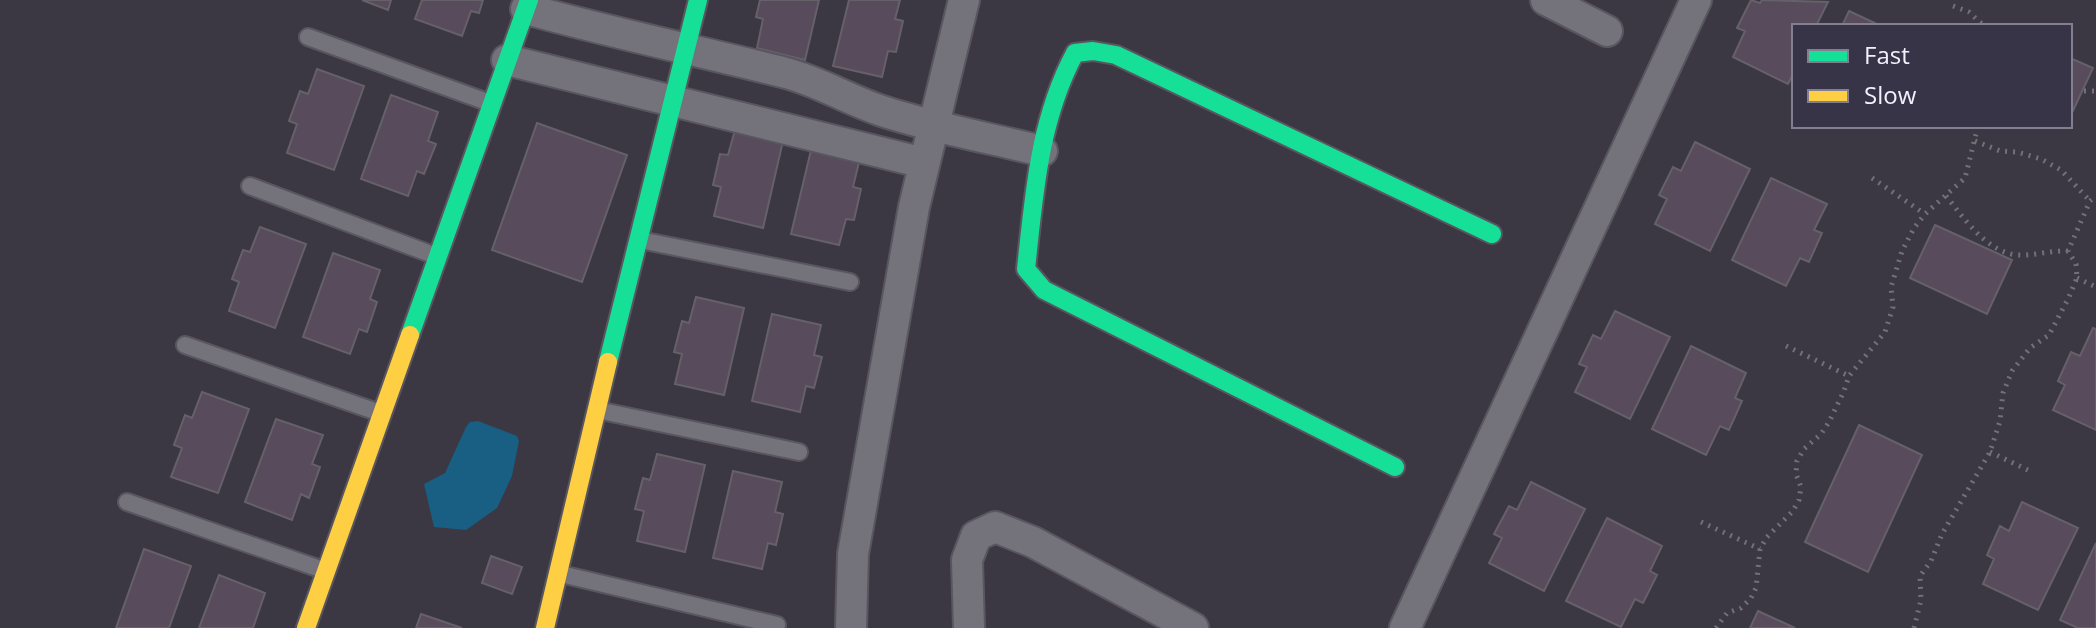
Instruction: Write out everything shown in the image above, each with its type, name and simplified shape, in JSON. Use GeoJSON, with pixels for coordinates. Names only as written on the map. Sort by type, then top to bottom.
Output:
{"type":"FeatureCollection","features":[{"type":"Feature","properties":{"kind":"street"},"geometry":{"type":"LineString","coordinates":[[545,628],[698,0]]}},
{"type":"Feature","properties":{"kind":"street"},"geometry":{"type":"LineString","coordinates":[[851,628],[853,554],[914,207],[964,0]]}},
{"type":"Feature","properties":{"kind":"street"},"geometry":{"type":"LineString","coordinates":[[1546,0],[1607,31]]}},
{"type":"Feature","properties":{"kind":"street"},"geometry":{"type":"LineString","coordinates":[[1405,628],[1696,0]]}},
{"type":"Feature","properties":{"kind":"street"},"geometry":{"type":"LineString","coordinates":[[306,628],[527,5],[686,50],[817,82],[879,110],[1042,151]]}},
{"type":"Feature","properties":{"kind":"street"},"geometry":{"type":"LineString","coordinates":[[1395,467],[1044,290],[1026,269],[1042,151],[1060,77],[1075,53],[1093,51],[1116,55],[1492,234]]}},
{"type":"Feature","properties":{"kind":"street"},"geometry":{"type":"LineString","coordinates":[[507,60],[924,163]]}},
{"type":"Feature","properties":{"kind":"street"},"geometry":{"type":"LineString","coordinates":[[969,628],[967,560],[976,536],[995,527],[1033,542],[1193,628]]}},
{"type":"Feature","properties":{"kind":"lane"},"geometry":{"type":"LineString","coordinates":[[308,37],[492,104]]}},
{"type":"Feature","properties":{"kind":"lane"},"geometry":{"type":"LineString","coordinates":[[250,186],[437,256]]}},
{"type":"Feature","properties":{"kind":"lane"},"geometry":{"type":"LineString","coordinates":[[638,239],[850,282]]}},
{"type":"Feature","properties":{"kind":"lane"},"geometry":{"type":"LineString","coordinates":[[185,345],[381,414]]}},
{"type":"Feature","properties":{"kind":"lane"},"geometry":{"type":"LineString","coordinates":[[597,410],[799,452]]}},
{"type":"Feature","properties":{"kind":"lane"},"geometry":{"type":"LineString","coordinates":[[127,502],[326,571]]}},
{"type":"Feature","properties":{"kind":"lane"},"geometry":{"type":"LineString","coordinates":[[559,574],[777,625]]}},
{"type":"Feature","properties":{"kind":"path"},"geometry":{"type":"LineString","coordinates":[[1953,6],[1969,12],[1982,24]]}},
{"type":"Feature","properties":{"kind":"path"},"geometry":{"type":"LineString","coordinates":[[2084,91],[2096,91]]}},
{"type":"Feature","properties":{"kind":"path"},"geometry":{"type":"LineString","coordinates":[[1716,628],[1727,613],[1741,608],[1751,598],[1756,588],[1760,549],[1767,537],[1793,511],[1801,487],[1796,474],[1797,461],[1829,422],[1849,376],[1885,332],[1893,307],[1891,287],[1902,251],[1925,214],[1965,178],[1978,128]]}},
{"type":"Feature","properties":{"kind":"path"},"geometry":{"type":"LineString","coordinates":[[1975,141],[2000,151],[2041,159],[2061,170],[2093,199],[2068,251]]}},
{"type":"Feature","properties":{"kind":"path"},"geometry":{"type":"LineString","coordinates":[[1872,178],[1925,214]]}},
{"type":"Feature","properties":{"kind":"path"},"geometry":{"type":"LineString","coordinates":[[1946,196],[1971,228],[2008,253],[2068,251]]}},
{"type":"Feature","properties":{"kind":"path"},"geometry":{"type":"LineString","coordinates":[[1917,627],[1921,600],[1920,576],[1990,452],[2000,421],[2003,393],[2012,371],[2030,348],[2049,335],[2077,278],[2076,264],[2068,251]]}},
{"type":"Feature","properties":{"kind":"path"},"geometry":{"type":"LineString","coordinates":[[2077,278],[2096,287]]}},
{"type":"Feature","properties":{"kind":"path"},"geometry":{"type":"LineString","coordinates":[[1786,346],[1849,376]]}},
{"type":"Feature","properties":{"kind":"path"},"geometry":{"type":"LineString","coordinates":[[1990,452],[2032,472]]}},
{"type":"Feature","properties":{"kind":"path"},"geometry":{"type":"LineString","coordinates":[[1701,522],[1760,549]]}},
{"type":"Feature","properties":{"kind":"water"},"geometry":{"type":"Polygon","coordinates":[[[478,421],[517,436],[519,441],[512,476],[497,508],[466,530],[434,527],[424,484],[445,473],[466,427],[470,422],[478,421]]]}},
{"type":"Feature","properties":{"kind":"building"},"geometry":{"type":"Polygon","coordinates":[[[362,0],[391,0],[388,10],[362,0]]]}},
{"type":"Feature","properties":{"kind":"building"},"geometry":{"type":"Polygon","coordinates":[[[422,0],[483,0],[479,13],[471,11],[462,36],[415,19],[422,0]]]}},
{"type":"Feature","properties":{"kind":"building"},"geometry":{"type":"Polygon","coordinates":[[[760,0],[819,0],[805,60],[757,48],[763,19],[756,17],[760,0]]]}},
{"type":"Feature","properties":{"kind":"building"},"geometry":{"type":"Polygon","coordinates":[[[849,0],[900,0],[895,19],[903,21],[896,52],[888,51],[882,77],[833,66],[849,0]]]}},
{"type":"Feature","properties":{"kind":"building"},"geometry":{"type":"Polygon","coordinates":[[[1751,0],[1760,3],[1762,0],[1828,2],[1817,24],[1792,24],[1792,76],[1788,84],[1733,57],[1745,31],[1737,28],[1751,0]]]}},
{"type":"Feature","properties":{"kind":"building"},"geometry":{"type":"Polygon","coordinates":[[[1849,11],[1877,24],[1843,24],[1849,11]]]}},
{"type":"Feature","properties":{"kind":"building"},"geometry":{"type":"Polygon","coordinates":[[[2072,59],[2093,68],[2072,113],[2072,59]]]}},
{"type":"Feature","properties":{"kind":"building"},"geometry":{"type":"Polygon","coordinates":[[[317,69],[364,86],[334,170],[287,153],[297,124],[289,121],[300,91],[308,94],[317,69]]]}},
{"type":"Feature","properties":{"kind":"building"},"geometry":{"type":"Polygon","coordinates":[[[391,95],[438,112],[428,141],[436,144],[424,174],[417,171],[408,196],[361,179],[391,95]]]}},
{"type":"Feature","properties":{"kind":"building"},"geometry":{"type":"Polygon","coordinates":[[[537,123],[627,155],[582,282],[492,250],[537,123]]]}},
{"type":"Feature","properties":{"kind":"building"},"geometry":{"type":"Polygon","coordinates":[[[735,130],[783,141],[763,228],[714,216],[721,187],[713,185],[720,154],[728,155],[735,130]]]}},
{"type":"Feature","properties":{"kind":"building"},"geometry":{"type":"Polygon","coordinates":[[[1695,142],[1750,169],[1710,251],[1655,224],[1667,199],[1659,195],[1673,167],[1681,171],[1695,142]]]}},
{"type":"Feature","properties":{"kind":"building"},"geometry":{"type":"Polygon","coordinates":[[[812,146],[860,158],[853,187],[861,189],[854,220],[846,219],[839,245],[791,234],[812,146]]]}},
{"type":"Feature","properties":{"kind":"building"},"geometry":{"type":"Polygon","coordinates":[[[1771,178],[1827,204],[1814,230],[1822,233],[1809,262],[1800,258],[1786,286],[1732,260],[1771,178]]]}},
{"type":"Feature","properties":{"kind":"building"},"geometry":{"type":"Polygon","coordinates":[[[1935,225],[2012,260],[1987,314],[1910,278],[1935,225]]]}},
{"type":"Feature","properties":{"kind":"building"},"geometry":{"type":"Polygon","coordinates":[[[260,227],[306,244],[275,328],[229,311],[239,282],[232,279],[243,250],[250,252],[260,227]]]}},
{"type":"Feature","properties":{"kind":"building"},"geometry":{"type":"Polygon","coordinates":[[[333,253],[380,270],[370,299],[377,302],[367,332],[359,329],[350,354],[303,337],[333,253]]]}},
{"type":"Feature","properties":{"kind":"building"},"geometry":{"type":"Polygon","coordinates":[[[696,297],[744,308],[724,395],[675,384],[682,354],[674,352],[682,321],[689,323],[696,297]]]}},
{"type":"Feature","properties":{"kind":"building"},"geometry":{"type":"Polygon","coordinates":[[[1615,311],[1670,337],[1630,419],[1575,392],[1587,367],[1579,364],[1593,335],[1601,339],[1615,311]]]}},
{"type":"Feature","properties":{"kind":"building"},"geometry":{"type":"Polygon","coordinates":[[[772,314],[821,325],[814,355],[822,357],[814,388],[806,386],[800,412],[752,401],[772,314]]]}},
{"type":"Feature","properties":{"kind":"building"},"geometry":{"type":"Polygon","coordinates":[[[2093,328],[2096,329],[2096,430],[2053,410],[2065,385],[2058,381],[2071,352],[2080,356],[2093,328]]]}},
{"type":"Feature","properties":{"kind":"building"},"geometry":{"type":"Polygon","coordinates":[[[1691,346],[1746,373],[1735,398],[1742,401],[1729,430],[1720,426],[1706,455],[1652,429],[1691,346]]]}},
{"type":"Feature","properties":{"kind":"building"},"geometry":{"type":"Polygon","coordinates":[[[202,392],[249,409],[218,493],[171,477],[182,448],[174,445],[185,415],[192,418],[202,392]]]}},
{"type":"Feature","properties":{"kind":"building"},"geometry":{"type":"Polygon","coordinates":[[[276,419],[323,435],[312,464],[320,467],[309,498],[301,494],[292,520],[245,502],[276,419]]]}},
{"type":"Feature","properties":{"kind":"building"},"geometry":{"type":"Polygon","coordinates":[[[1859,425],[1922,455],[1868,572],[1805,542],[1859,425]]]}},
{"type":"Feature","properties":{"kind":"building"},"geometry":{"type":"Polygon","coordinates":[[[657,454],[705,465],[685,552],[637,541],[644,511],[635,509],[643,478],[650,480],[657,454]]]}},
{"type":"Feature","properties":{"kind":"building"},"geometry":{"type":"Polygon","coordinates":[[[733,471],[782,482],[775,512],[783,514],[776,545],[768,543],[762,569],[713,558],[733,471]]]}},
{"type":"Feature","properties":{"kind":"building"},"geometry":{"type":"Polygon","coordinates":[[[1531,482],[1585,509],[1544,591],[1489,563],[1502,538],[1494,534],[1509,506],[1517,510],[1531,482]]]}},
{"type":"Feature","properties":{"kind":"building"},"geometry":{"type":"Polygon","coordinates":[[[2022,502],[2078,528],[2038,610],[1983,584],[1994,559],[1987,555],[2000,526],[2009,531],[2022,502]]]}},
{"type":"Feature","properties":{"kind":"building"},"geometry":{"type":"Polygon","coordinates":[[[1607,518],[1662,546],[1650,571],[1657,575],[1643,603],[1635,599],[1621,627],[1566,601],[1607,518]]]}},
{"type":"Feature","properties":{"kind":"building"},"geometry":{"type":"Polygon","coordinates":[[[2096,543],[2096,628],[2078,628],[2060,620],[2096,543]]]}},
{"type":"Feature","properties":{"kind":"building"},"geometry":{"type":"Polygon","coordinates":[[[144,549],[191,566],[169,628],[116,628],[144,549]]]}},
{"type":"Feature","properties":{"kind":"building"},"geometry":{"type":"Polygon","coordinates":[[[491,556],[522,567],[512,594],[482,583],[491,556]]]}},
{"type":"Feature","properties":{"kind":"building"},"geometry":{"type":"Polygon","coordinates":[[[219,575],[265,593],[253,628],[199,628],[219,575]]]}},
{"type":"Feature","properties":{"kind":"building"},"geometry":{"type":"Polygon","coordinates":[[[1758,611],[1795,628],[1750,628],[1758,611]]]}},
{"type":"Feature","properties":{"kind":"building"},"geometry":{"type":"Polygon","coordinates":[[[421,614],[462,628],[416,628],[421,614]]]}},
{"type":"Feature","properties":{"kind":"traffic: fast"},"geometry":{"type":"LineString","coordinates":[[410,335],[529,0]]}},
{"type":"Feature","properties":{"kind":"traffic: fast"},"geometry":{"type":"LineString","coordinates":[[608,362],[698,0]]}},
{"type":"Feature","properties":{"kind":"traffic: fast"},"geometry":{"type":"LineString","coordinates":[[1395,467],[1044,290],[1026,269],[1040,158],[1063,78],[1075,53],[1093,51],[1116,55],[1492,234]]}},
{"type":"Feature","properties":{"kind":"traffic: slow"},"geometry":{"type":"LineString","coordinates":[[306,628],[410,335]]}},
{"type":"Feature","properties":{"kind":"traffic: slow"},"geometry":{"type":"LineString","coordinates":[[545,628],[608,362]]}}]}
